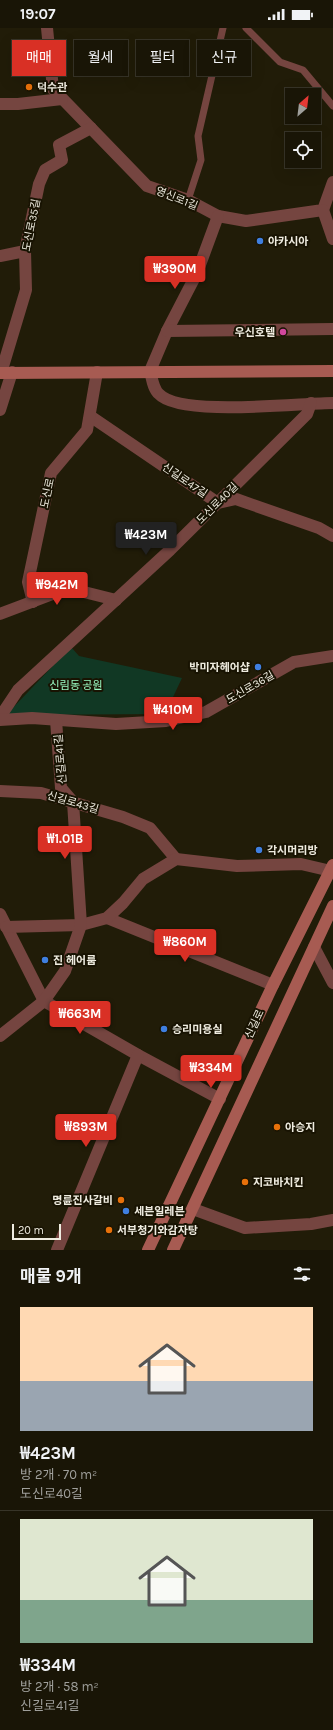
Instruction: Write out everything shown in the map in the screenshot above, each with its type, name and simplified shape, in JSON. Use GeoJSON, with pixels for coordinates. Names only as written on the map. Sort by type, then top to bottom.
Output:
{"type":"FeatureCollection","features":[{"type":"Feature","properties":{"kind":"main road"},"geometry":{"type":"LineString","coordinates":[[4,372],[333,371]]}},
{"type":"Feature","properties":{"kind":"main road","name":"신길로"},"geometry":{"type":"LineString","coordinates":[[148,1250],[273,985],[332,868]]}},
{"type":"Feature","properties":{"kind":"main road","name":"신길로"},"geometry":{"type":"LineString","coordinates":[[173,1250],[333,906]]}},
{"type":"Feature","properties":{"kind":"street","name":"영신로1길"},"geometry":{"type":"LineString","coordinates":[[47,28],[53,89],[147,186],[188,200],[218,216],[246,221],[323,210]]}},
{"type":"Feature","properties":{"kind":"street"},"geometry":{"type":"LineString","coordinates":[[0,104],[18,104],[62,99]]}},
{"type":"Feature","properties":{"kind":"street","name":"도신로35길"},"geometry":{"type":"LineString","coordinates":[[4,372],[26,290],[25,251],[39,184],[45,170],[62,160],[59,145],[91,128]]}},
{"type":"Feature","properties":{"kind":"street"},"geometry":{"type":"LineString","coordinates":[[333,182],[323,210],[333,239]]}},
{"type":"Feature","properties":{"kind":"street"},"geometry":{"type":"LineString","coordinates":[[218,216],[197,273],[167,331],[150,371],[158,394],[167,400],[188,406],[227,407],[333,403]]}},
{"type":"Feature","properties":{"kind":"street"},"geometry":{"type":"LineString","coordinates":[[0,256],[25,251]]}},
{"type":"Feature","properties":{"kind":"street"},"geometry":{"type":"LineString","coordinates":[[167,331],[333,329]]}},
{"type":"Feature","properties":{"kind":"street"},"geometry":{"type":"LineString","coordinates":[[0,410],[4,372]]}},
{"type":"Feature","properties":{"kind":"street","name":"도신로"},"geometry":{"type":"LineString","coordinates":[[33,602],[28,582],[52,472],[87,430],[97,372]]}},
{"type":"Feature","properties":{"kind":"street","name":"도신로40길"},"geometry":{"type":"LineString","coordinates":[[0,717],[18,690],[218,503],[307,414],[311,403]]}},
{"type":"Feature","properties":{"kind":"street","name":"신길로47길"},"geometry":{"type":"LineString","coordinates":[[90,416],[218,503],[236,499],[319,528],[333,536]]}},
{"type":"Feature","properties":{"kind":"street"},"geometry":{"type":"LineString","coordinates":[[0,614],[58,592],[80,591],[116,600]]}},
{"type":"Feature","properties":{"kind":"street","name":"도신로36길"},"geometry":{"type":"LineString","coordinates":[[0,720],[32,718],[116,724],[166,721],[206,712],[294,662],[333,656]]}},
{"type":"Feature","properties":{"kind":"street","name":"신길로41길"},"geometry":{"type":"LineString","coordinates":[[56,720],[61,788],[73,802]]}},
{"type":"Feature","properties":{"kind":"street","name":"신길로43길"},"geometry":{"type":"LineString","coordinates":[[0,791],[40,794],[123,817],[150,828],[176,859]]}},
{"type":"Feature","properties":{"kind":"street"},"geometry":{"type":"LineString","coordinates":[[0,1036],[44,1001],[65,971],[81,925],[73,802]]}},
{"type":"Feature","properties":{"kind":"street"},"geometry":{"type":"LineString","coordinates":[[6,927],[81,925],[107,918],[122,903],[142,878],[176,859],[237,866],[301,864],[332,868]]}},
{"type":"Feature","properties":{"kind":"street"},"geometry":{"type":"LineString","coordinates":[[0,914],[44,1001],[138,1055],[220,1099]]}},
{"type":"Feature","properties":{"kind":"street"},"geometry":{"type":"LineString","coordinates":[[107,918],[273,985]]}},
{"type":"Feature","properties":{"kind":"street"},"geometry":{"type":"LineString","coordinates":[[314,947],[333,983]]}},
{"type":"Feature","properties":{"kind":"street"},"geometry":{"type":"LineString","coordinates":[[57,1250],[138,1055]]}},
{"type":"Feature","properties":{"kind":"street"},"geometry":{"type":"LineString","coordinates":[[192,1209],[245,1228],[312,1224],[333,1220]]}},
{"type":"Feature","properties":{"kind":"lane"},"geometry":{"type":"LineString","coordinates":[[188,200],[201,160],[198,136],[223,28]]}},
{"type":"Feature","properties":{"kind":"lane"},"geometry":{"type":"LineString","coordinates":[[246,28],[280,62],[303,70],[333,106]]}},
{"type":"Feature","properties":{"kind":"green space","name":"신림동 공원"},"geometry":{"type":"Polygon","coordinates":[[[71,647],[79,656],[182,678],[165,714],[6,715],[71,647]]]}},
{"type":"Feature","properties":{"kind":"place","name":"덕수관"},"geometry":{"type":"Point","coordinates":[29,87]}},
{"type":"Feature","properties":{"kind":"place","name":"아카시아"},"geometry":{"type":"Point","coordinates":[260,241]}},
{"type":"Feature","properties":{"kind":"place","name":"우신호텔"},"geometry":{"type":"Point","coordinates":[283,332]}},
{"type":"Feature","properties":{"kind":"place","name":"박미자헤어샵"},"geometry":{"type":"Point","coordinates":[258,667]}},
{"type":"Feature","properties":{"kind":"place","name":"각시머리방"},"geometry":{"type":"Point","coordinates":[259,850]}},
{"type":"Feature","properties":{"kind":"place","name":"진 헤어룸"},"geometry":{"type":"Point","coordinates":[45,960]}},
{"type":"Feature","properties":{"kind":"place","name":"승리미용실"},"geometry":{"type":"Point","coordinates":[164,1029]}},
{"type":"Feature","properties":{"kind":"place","name":"아승지"},"geometry":{"type":"Point","coordinates":[277,1127]}},
{"type":"Feature","properties":{"kind":"place","name":"지코바치킨"},"geometry":{"type":"Point","coordinates":[245,1182]}},
{"type":"Feature","properties":{"kind":"place","name":"명륜진사갈비"},"geometry":{"type":"Point","coordinates":[121,1200]}},
{"type":"Feature","properties":{"kind":"place","name":"세븐일레븐"},"geometry":{"type":"Point","coordinates":[126,1211]}},
{"type":"Feature","properties":{"kind":"place","name":"서부청기와감자탕"},"geometry":{"type":"Point","coordinates":[109,1230]}}]}
